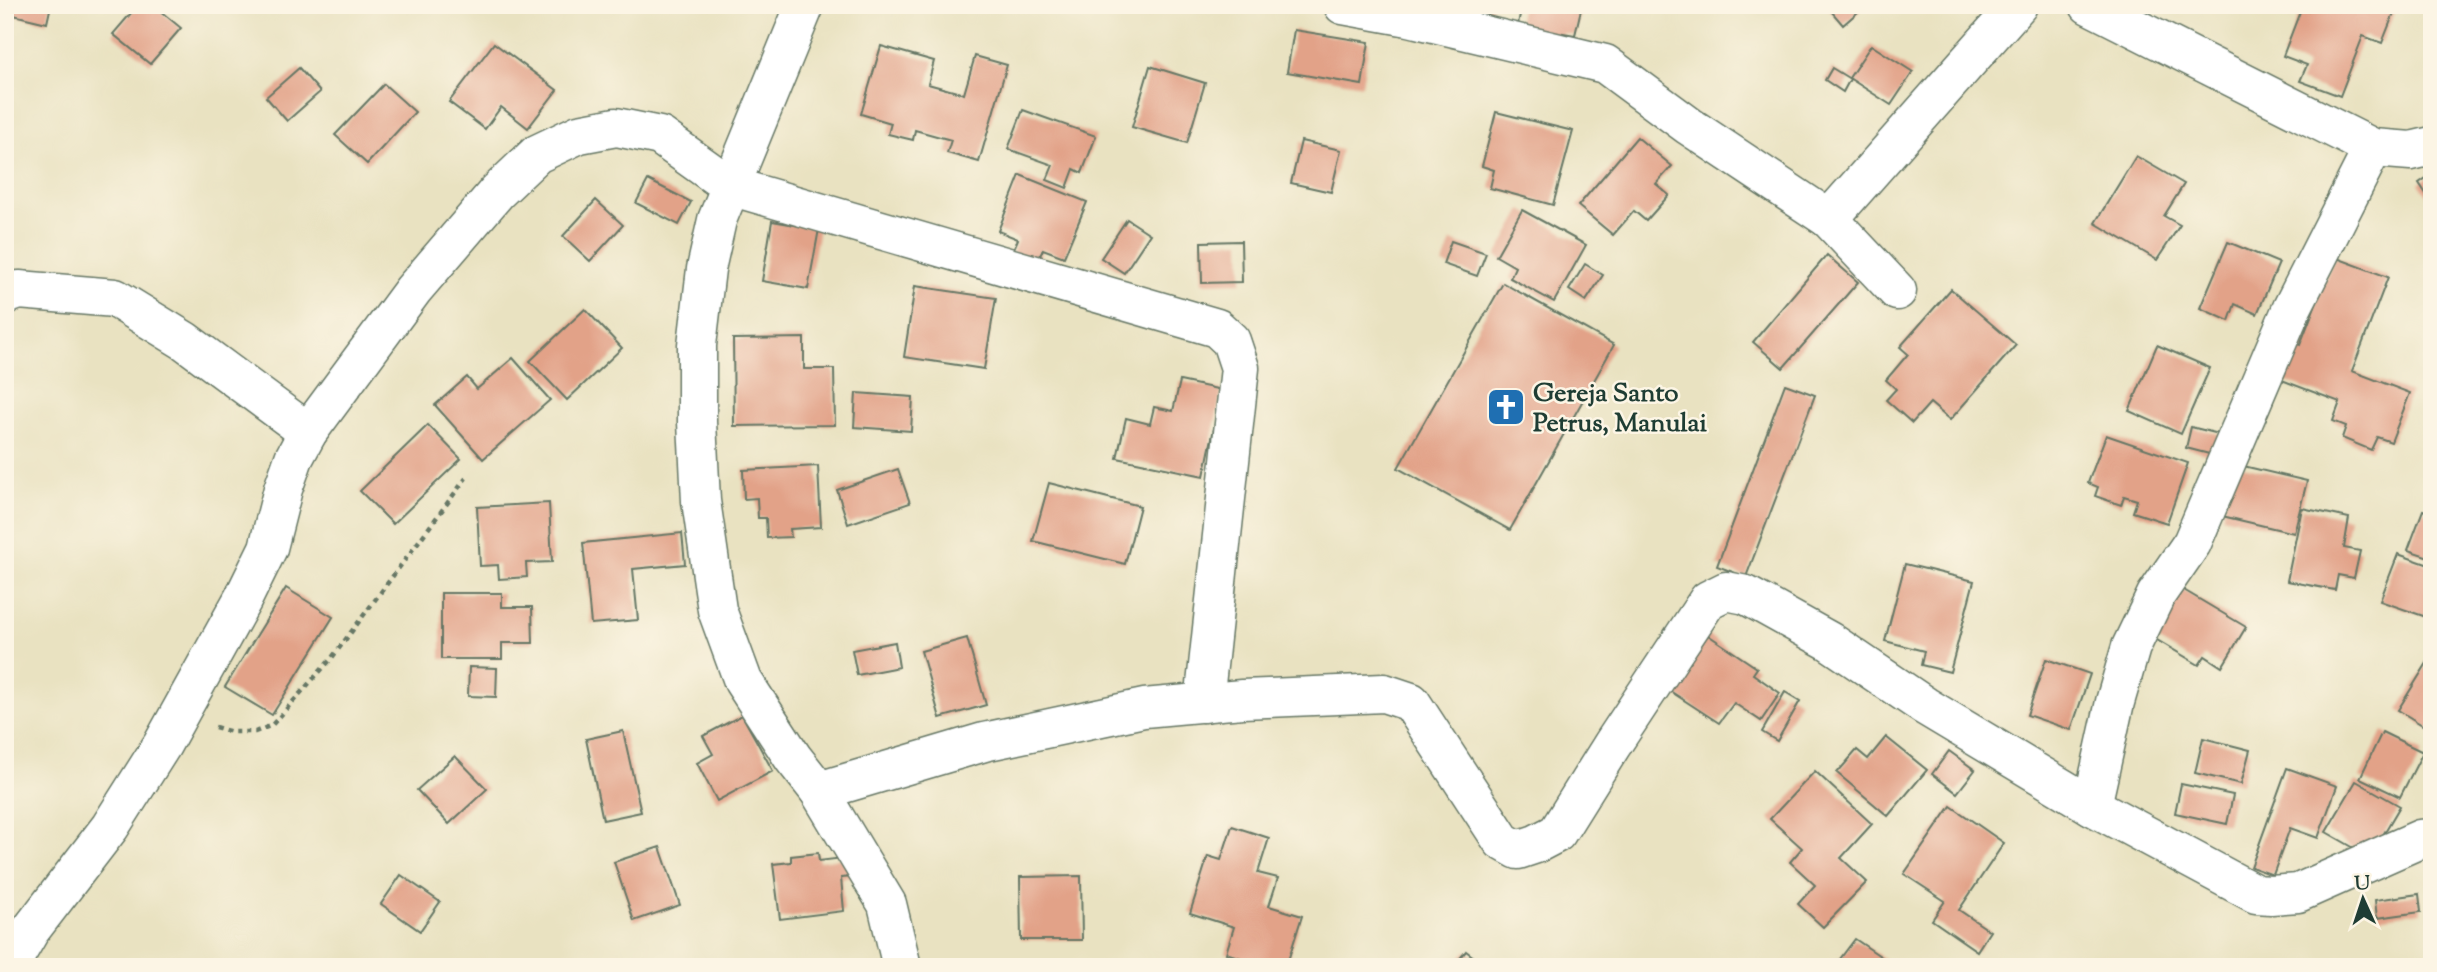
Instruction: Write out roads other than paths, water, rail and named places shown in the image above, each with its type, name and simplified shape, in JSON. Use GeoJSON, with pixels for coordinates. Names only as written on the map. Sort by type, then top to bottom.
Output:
{"type":"FeatureCollection","features":[{"type":"Feature","properties":{"kind":"street"},"geometry":{"type":"LineString","coordinates":[[805,5],[717,220],[706,269],[697,345],[696,422],[701,501],[717,610],[743,681],[793,758],[819,790],[887,904],[902,967]]}},
{"type":"Feature","properties":{"kind":"street"},"geometry":{"type":"LineString","coordinates":[[1343,5],[1409,17],[1605,64],[1689,126],[1829,219],[1897,291]]}},
{"type":"Feature","properties":{"kind":"street"},"geometry":{"type":"LineString","coordinates":[[1829,219],[2018,5]]}},
{"type":"Feature","properties":{"kind":"street"},"geometry":{"type":"LineString","coordinates":[[2089,5],[2372,148],[2411,151],[2432,146]]}},
{"type":"Feature","properties":{"kind":"street"},"geometry":{"type":"LineString","coordinates":[[9,967],[30,931],[110,827],[162,745],[243,599],[268,548],[283,489],[309,432],[412,290],[497,192],[537,154],[579,134],[616,127],[660,136],[730,186],[1217,328],[1231,341],[1240,368],[1205,703]]}},
{"type":"Feature","properties":{"kind":"street"},"geometry":{"type":"LineString","coordinates":[[2092,806],[2115,702],[2131,647],[2156,595],[2192,543],[2292,308],[2372,148]]}},
{"type":"Feature","properties":{"kind":"street"},"geometry":{"type":"LineString","coordinates":[[5,295],[19,290],[115,298],[185,341],[309,432]]}},
{"type":"Feature","properties":{"kind":"street"},"geometry":{"type":"LineString","coordinates":[[819,790],[984,742],[1144,708],[1384,692],[1411,702],[1502,841],[1518,850],[1557,833],[1708,600],[1726,591],[1746,595],[1829,641],[1924,706],[2092,806],[2256,894],[2298,893],[2428,831]]}},
{"type":"Feature","properties":{"kind":"place","name":"Gereja Santo Petrus, Manulai"},"geometry":{"type":"Point","coordinates":[1506,407]}}]}
